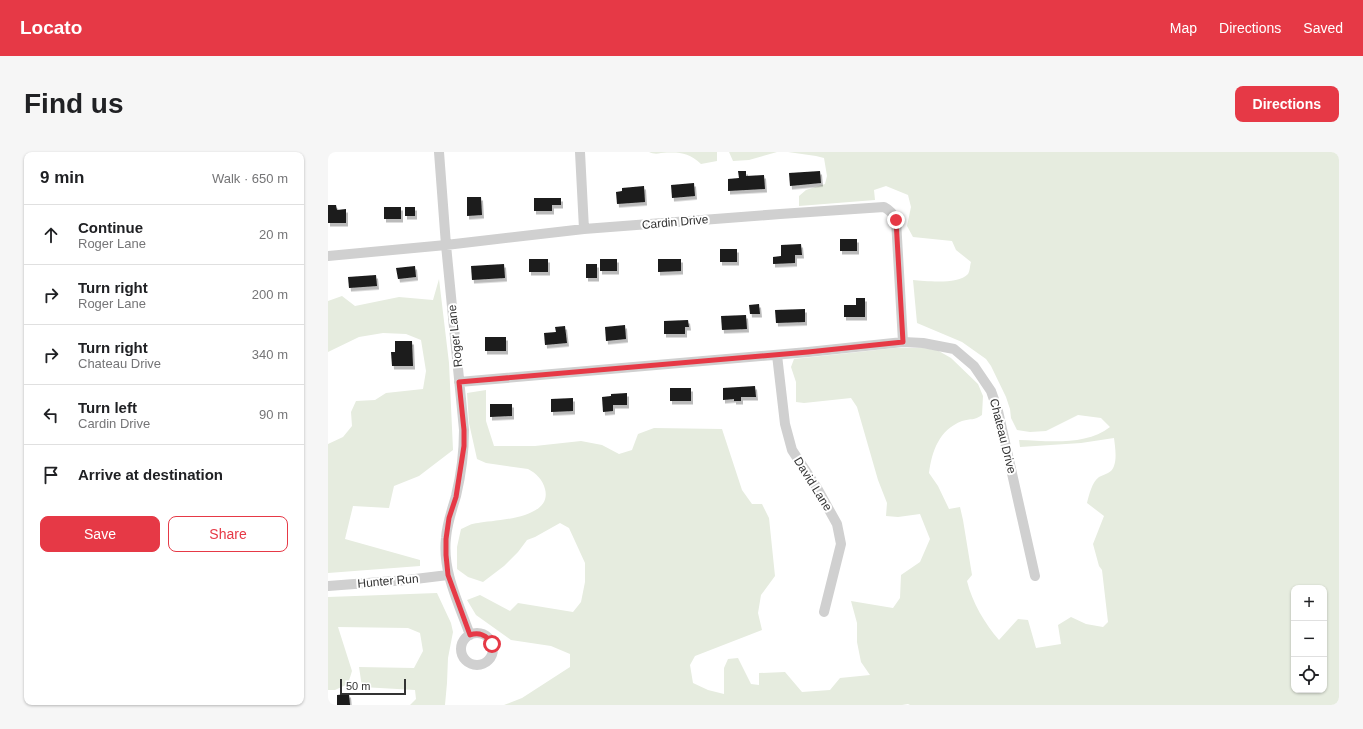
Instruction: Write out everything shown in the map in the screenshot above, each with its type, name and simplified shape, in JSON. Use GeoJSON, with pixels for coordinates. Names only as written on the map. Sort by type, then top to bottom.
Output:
{"type":"FeatureCollection","features":[{"type":"Feature","properties":{"kind":"street","name":"Roger Lane"},"geometry":{"type":"LineString","coordinates":[[439,152],[446,245],[464,430],[464,446],[456,497],[449,518],[446,539],[448,575],[470,635]]}},
{"type":"Feature","properties":{"kind":"street"},"geometry":{"type":"LineString","coordinates":[[580,152],[584,229]]}},
{"type":"Feature","properties":{"kind":"street","name":"Cardin Drive"},"geometry":{"type":"LineString","coordinates":[[328,256],[446,245],[584,229],[884,207],[894,215],[896,220],[903,342]]}},
{"type":"Feature","properties":{"kind":"street","name":"Chateau Drive"},"geometry":{"type":"LineString","coordinates":[[459,382],[777,355],[903,342],[923,342],[954,349],[974,366],[991,391],[998,411],[1035,576]]}},
{"type":"Feature","properties":{"kind":"street","name":"David Lane"},"geometry":{"type":"LineString","coordinates":[[777,355],[785,424],[792,450],[817,488],[837,524],[841,544],[824,612]]}},
{"type":"Feature","properties":{"kind":"street","name":"Hunter Run"},"geometry":{"type":"LineString","coordinates":[[328,586],[407,580],[448,575]]}},
{"type":"Feature","properties":{"kind":"shaded area"},"geometry":{"type":"Polygon","coordinates":[[[649,152],[717,152],[717,161],[701,164],[692,157],[683,154],[655,154],[649,152]]]}},
{"type":"Feature","properties":{"kind":"shaded area"},"geometry":{"type":"Polygon","coordinates":[[[729,152],[777,152],[749,160],[733,161],[729,152]]]}},
{"type":"Feature","properties":{"kind":"shaded area"},"geometry":{"type":"Polygon","coordinates":[[[788,152],[1339,152],[1339,705],[504,705],[522,698],[570,667],[570,654],[551,646],[511,640],[476,615],[467,600],[480,595],[510,611],[518,603],[573,612],[581,602],[585,582],[585,563],[569,528],[560,523],[527,540],[518,552],[504,566],[483,582],[468,577],[457,569],[457,547],[461,529],[474,524],[521,516],[540,507],[545,499],[545,489],[543,483],[539,477],[528,469],[486,463],[477,459],[469,423],[467,393],[486,390],[486,421],[494,446],[535,446],[581,441],[602,445],[619,454],[632,450],[638,434],[654,428],[722,429],[742,490],[752,504],[762,504],[769,518],[775,576],[761,595],[758,613],[762,630],[695,656],[690,665],[693,683],[708,690],[724,694],[724,668],[728,659],[738,658],[751,684],[759,685],[759,673],[785,672],[802,692],[830,690],[840,678],[870,675],[861,662],[857,642],[857,623],[851,601],[893,608],[900,598],[901,575],[920,562],[930,539],[920,514],[898,517],[886,516],[887,503],[878,480],[857,407],[851,398],[804,403],[796,402],[796,382],[791,367],[794,359],[895,348],[923,348],[937,350],[951,358],[978,384],[983,396],[982,415],[954,425],[942,436],[932,457],[929,473],[938,486],[949,509],[960,507],[972,575],[967,581],[972,597],[984,620],[999,640],[1018,619],[1028,620],[1036,648],[1061,644],[1058,625],[1071,617],[1086,624],[1103,627],[1108,622],[1102,570],[1099,566],[1093,544],[1104,516],[1087,503],[1094,482],[1099,477],[1110,472],[1113,468],[1116,456],[1114,438],[1081,443],[1020,447],[1019,440],[1078,440],[1100,433],[1110,427],[1101,418],[1078,415],[1046,431],[1030,432],[1017,430],[1011,418],[1006,397],[986,359],[962,342],[917,323],[913,280],[942,282],[957,280],[968,274],[971,262],[956,250],[952,241],[913,237],[907,226],[911,207],[908,195],[886,186],[874,190],[875,200],[799,206],[799,196],[806,190],[825,184],[827,176],[824,158],[788,152]]]}},
{"type":"Feature","properties":{"kind":"shaded area"},"geometry":{"type":"Polygon","coordinates":[[[439,279],[449,363],[453,450],[419,476],[394,486],[389,508],[353,506],[345,539],[420,560],[420,566],[328,573],[328,444],[343,437],[352,426],[351,412],[356,401],[375,400],[386,393],[423,389],[426,371],[421,340],[406,334],[383,333],[359,337],[328,352],[328,301],[342,296],[355,306],[399,297],[433,300],[439,279]]]}},
{"type":"Feature","properties":{"kind":"shaded area"},"geometry":{"type":"Polygon","coordinates":[[[437,593],[451,623],[453,632],[448,658],[445,705],[410,705],[416,699],[415,690],[362,687],[359,667],[414,668],[423,651],[420,633],[408,628],[338,627],[352,671],[348,684],[335,690],[328,690],[328,597],[437,593]]]}},
{"type":"Feature","properties":{"kind":"building"},"geometry":{"type":"Polygon","coordinates":[[[738,171],[746,171],[746,176],[764,175],[765,189],[728,191],[728,179],[739,178],[738,171]]]}},
{"type":"Feature","properties":{"kind":"building"},"geometry":{"type":"Polygon","coordinates":[[[820,171],[821,183],[790,186],[789,173],[820,171]]]}},
{"type":"Feature","properties":{"kind":"building"},"geometry":{"type":"Polygon","coordinates":[[[694,183],[695,196],[672,198],[671,185],[694,183]]]}},
{"type":"Feature","properties":{"kind":"building"},"geometry":{"type":"Polygon","coordinates":[[[644,186],[645,202],[617,204],[616,192],[622,191],[622,188],[644,186]]]}},
{"type":"Feature","properties":{"kind":"building"},"geometry":{"type":"Polygon","coordinates":[[[467,197],[481,197],[482,215],[467,216],[467,197]]]}},
{"type":"Feature","properties":{"kind":"building"},"geometry":{"type":"Polygon","coordinates":[[[534,198],[561,198],[561,205],[552,205],[552,211],[534,211],[534,198]]]}},
{"type":"Feature","properties":{"kind":"building"},"geometry":{"type":"Polygon","coordinates":[[[328,205],[336,205],[337,210],[346,209],[346,223],[328,223],[328,205]]]}},
{"type":"Feature","properties":{"kind":"building"},"geometry":{"type":"Polygon","coordinates":[[[384,207],[401,207],[401,219],[384,219],[384,207]]]}},
{"type":"Feature","properties":{"kind":"building"},"geometry":{"type":"Polygon","coordinates":[[[405,207],[415,207],[415,216],[405,216],[405,207]]]}},
{"type":"Feature","properties":{"kind":"building"},"geometry":{"type":"Polygon","coordinates":[[[840,239],[857,239],[857,251],[840,251],[840,239]]]}},
{"type":"Feature","properties":{"kind":"building"},"geometry":{"type":"Polygon","coordinates":[[[801,244],[802,255],[795,255],[795,263],[773,264],[773,257],[781,256],[781,245],[801,244]]]}},
{"type":"Feature","properties":{"kind":"building"},"geometry":{"type":"Polygon","coordinates":[[[720,249],[737,249],[737,262],[720,262],[720,249]]]}},
{"type":"Feature","properties":{"kind":"building"},"geometry":{"type":"Polygon","coordinates":[[[529,259],[548,259],[548,272],[529,272],[529,259]]]}},
{"type":"Feature","properties":{"kind":"building"},"geometry":{"type":"Polygon","coordinates":[[[600,259],[617,259],[617,271],[600,271],[600,259]]]}},
{"type":"Feature","properties":{"kind":"building"},"geometry":{"type":"Polygon","coordinates":[[[658,259],[681,259],[681,271],[658,272],[658,259]]]}},
{"type":"Feature","properties":{"kind":"building"},"geometry":{"type":"Polygon","coordinates":[[[504,264],[505,278],[472,280],[471,266],[504,264]]]}},
{"type":"Feature","properties":{"kind":"building"},"geometry":{"type":"Polygon","coordinates":[[[586,264],[597,264],[597,278],[586,278],[586,264]]]}},
{"type":"Feature","properties":{"kind":"building"},"geometry":{"type":"Polygon","coordinates":[[[415,266],[416,277],[398,279],[396,268],[415,266]]]}},
{"type":"Feature","properties":{"kind":"building"},"geometry":{"type":"Polygon","coordinates":[[[376,275],[377,286],[349,288],[348,277],[376,275]]]}},
{"type":"Feature","properties":{"kind":"building"},"geometry":{"type":"Polygon","coordinates":[[[856,298],[865,298],[865,317],[844,317],[844,305],[856,305],[856,298]]]}},
{"type":"Feature","properties":{"kind":"building"},"geometry":{"type":"Polygon","coordinates":[[[759,304],[760,314],[750,314],[749,305],[759,304]]]}},
{"type":"Feature","properties":{"kind":"building"},"geometry":{"type":"Polygon","coordinates":[[[805,309],[805,322],[776,323],[775,310],[805,309]]]}},
{"type":"Feature","properties":{"kind":"building"},"geometry":{"type":"Polygon","coordinates":[[[746,315],[747,329],[722,330],[721,316],[746,315]]]}},
{"type":"Feature","properties":{"kind":"building"},"geometry":{"type":"Polygon","coordinates":[[[688,320],[689,327],[685,327],[685,334],[664,334],[664,321],[688,320]]]}},
{"type":"Feature","properties":{"kind":"building"},"geometry":{"type":"Polygon","coordinates":[[[625,325],[626,339],[606,341],[605,327],[625,325]]]}},
{"type":"Feature","properties":{"kind":"building"},"geometry":{"type":"Polygon","coordinates":[[[565,326],[567,343],[545,345],[544,333],[556,332],[555,327],[565,326]]]}},
{"type":"Feature","properties":{"kind":"building"},"geometry":{"type":"Polygon","coordinates":[[[485,337],[506,337],[506,351],[485,351],[485,337]]]}},
{"type":"Feature","properties":{"kind":"building"},"geometry":{"type":"Polygon","coordinates":[[[395,341],[412,341],[413,366],[392,366],[391,352],[395,352],[395,341]]]}},
{"type":"Feature","properties":{"kind":"building"},"geometry":{"type":"Polygon","coordinates":[[[755,386],[756,397],[741,397],[741,401],[734,401],[734,399],[723,400],[723,388],[755,386]]]}},
{"type":"Feature","properties":{"kind":"building"},"geometry":{"type":"Polygon","coordinates":[[[670,388],[691,388],[691,401],[670,401],[670,388]]]}},
{"type":"Feature","properties":{"kind":"building"},"geometry":{"type":"Polygon","coordinates":[[[627,393],[627,405],[613,405],[613,411],[603,412],[602,397],[611,396],[611,394],[627,393]]]}},
{"type":"Feature","properties":{"kind":"building"},"geometry":{"type":"Polygon","coordinates":[[[573,398],[573,411],[551,412],[551,399],[573,398]]]}},
{"type":"Feature","properties":{"kind":"building"},"geometry":{"type":"Polygon","coordinates":[[[490,404],[512,404],[512,416],[490,417],[490,404]]]}},
{"type":"Feature","properties":{"kind":"building"},"geometry":{"type":"Polygon","coordinates":[[[349,694],[350,705],[337,705],[337,695],[349,694]]]}},
{"type":"Feature","properties":{"kind":"route"},"geometry":{"type":"LineString","coordinates":[[492,644],[483,634],[474,633],[470,635],[448,575],[446,539],[449,518],[456,497],[464,446],[464,430],[459,382],[644,365],[721,360],[903,342],[896,220]]}}]}
